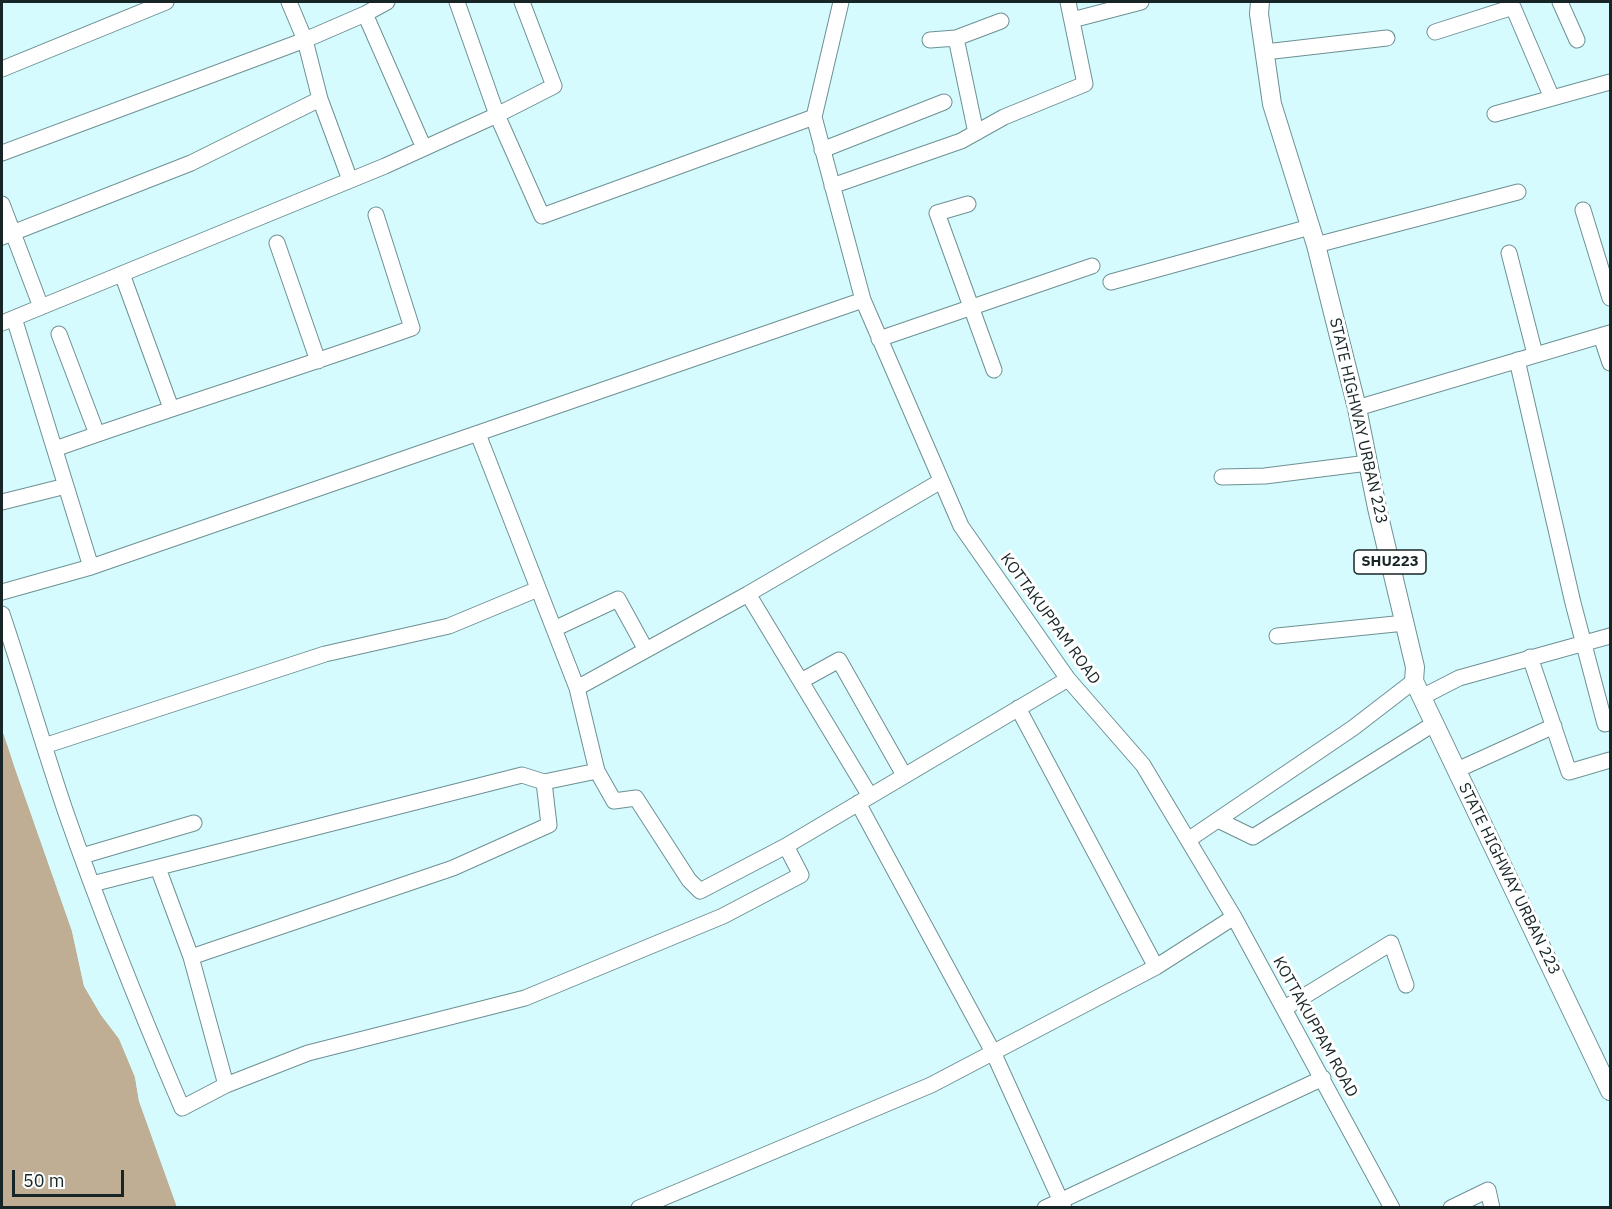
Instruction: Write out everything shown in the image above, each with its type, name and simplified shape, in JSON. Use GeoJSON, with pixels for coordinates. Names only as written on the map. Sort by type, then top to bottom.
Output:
{"type":"FeatureCollection","features":[{"type":"Feature","properties":{"kind":"main road","name":"STATE HIGHWAY URBAN 223"},"geometry":{"type":"LineString","coordinates":[[1260,2],[1259,14],[1272,104],[1316,245],[1357,408],[1416,667],[1418,689],[1611,1090]]}},
{"type":"Feature","properties":{"kind":"street"},"geometry":{"type":"LineString","coordinates":[[2,69],[166,2]]}},
{"type":"Feature","properties":{"kind":"street"},"geometry":{"type":"LineString","coordinates":[[288,2],[304,40],[320,99],[350,180]]}},
{"type":"Feature","properties":{"kind":"street"},"geometry":{"type":"LineString","coordinates":[[2,153],[304,40],[387,2]]}},
{"type":"Feature","properties":{"kind":"street"},"geometry":{"type":"LineString","coordinates":[[457,2],[497,115],[542,216],[814,117]]}},
{"type":"Feature","properties":{"kind":"street"},"geometry":{"type":"LineString","coordinates":[[91,567],[55,448],[8,320],[350,180],[497,115],[554,86],[522,2]]}},
{"type":"Feature","properties":{"kind":"street","name":"KOTTAKUPPAM ROAD"},"geometry":{"type":"LineString","coordinates":[[841,2],[814,117],[863,300],[961,526],[1068,679],[1143,765],[1234,917],[1392,1208]]}},
{"type":"Feature","properties":{"kind":"street"},"geometry":{"type":"LineString","coordinates":[[832,186],[961,141],[1004,117],[1085,84],[1068,2]]}},
{"type":"Feature","properties":{"kind":"street"},"geometry":{"type":"LineString","coordinates":[[1072,20],[1141,2]]}},
{"type":"Feature","properties":{"kind":"street"},"geometry":{"type":"LineString","coordinates":[[1560,2],[1577,40]]}},
{"type":"Feature","properties":{"kind":"street"},"geometry":{"type":"LineString","coordinates":[[1435,32],[1514,7],[1552,98]]}},
{"type":"Feature","properties":{"kind":"street"},"geometry":{"type":"LineString","coordinates":[[365,14],[424,148]]}},
{"type":"Feature","properties":{"kind":"street"},"geometry":{"type":"LineString","coordinates":[[930,40],[956,38],[1001,21]]}},
{"type":"Feature","properties":{"kind":"street"},"geometry":{"type":"LineString","coordinates":[[956,38],[976,133]]}},
{"type":"Feature","properties":{"kind":"street"},"geometry":{"type":"LineString","coordinates":[[1265,52],[1387,38]]}},
{"type":"Feature","properties":{"kind":"street"},"geometry":{"type":"LineString","coordinates":[[1495,114],[1611,82]]}},
{"type":"Feature","properties":{"kind":"street"},"geometry":{"type":"LineString","coordinates":[[7,235],[191,163],[320,99]]}},
{"type":"Feature","properties":{"kind":"street"},"geometry":{"type":"LineString","coordinates":[[822,150],[944,102]]}},
{"type":"Feature","properties":{"kind":"street"},"geometry":{"type":"LineString","coordinates":[[1316,245],[1518,192]]}},
{"type":"Feature","properties":{"kind":"street"},"geometry":{"type":"LineString","coordinates":[[2,204],[7,235],[41,307]]}},
{"type":"Feature","properties":{"kind":"street"},"geometry":{"type":"LineString","coordinates":[[968,204],[937,213],[994,370]]}},
{"type":"Feature","properties":{"kind":"street"},"geometry":{"type":"LineString","coordinates":[[1583,210],[1611,298]]}},
{"type":"Feature","properties":{"kind":"street"},"geometry":{"type":"LineString","coordinates":[[55,448],[412,328],[376,215]]}},
{"type":"Feature","properties":{"kind":"street"},"geometry":{"type":"LineString","coordinates":[[1111,282],[1310,227]]}},
{"type":"Feature","properties":{"kind":"street"},"geometry":{"type":"LineString","coordinates":[[277,243],[318,361]]}},
{"type":"Feature","properties":{"kind":"street"},"geometry":{"type":"LineString","coordinates":[[1509,253],[1535,354]]}},
{"type":"Feature","properties":{"kind":"street"},"geometry":{"type":"LineString","coordinates":[[879,339],[1092,266]]}},
{"type":"Feature","properties":{"kind":"street"},"geometry":{"type":"LineString","coordinates":[[122,274],[171,408]]}},
{"type":"Feature","properties":{"kind":"street"},"geometry":{"type":"LineString","coordinates":[[2,592],[91,567],[863,300]]}},
{"type":"Feature","properties":{"kind":"street"},"geometry":{"type":"LineString","coordinates":[[59,334],[97,434]]}},
{"type":"Feature","properties":{"kind":"street"},"geometry":{"type":"LineString","coordinates":[[1357,408],[1606,335],[1611,363]]}},
{"type":"Feature","properties":{"kind":"street"},"geometry":{"type":"LineString","coordinates":[[1517,360],[1605,724],[1611,723]]}},
{"type":"Feature","properties":{"kind":"street"},"geometry":{"type":"LineString","coordinates":[[478,434],[577,688],[597,771],[614,801],[636,798],[689,880],[700,891],[786,846],[1068,679]]}},
{"type":"Feature","properties":{"kind":"street"},"geometry":{"type":"LineString","coordinates":[[1222,477],[1265,476],[1368,463]]}},
{"type":"Feature","properties":{"kind":"street"},"geometry":{"type":"LineString","coordinates":[[577,688],[748,594],[941,481]]}},
{"type":"Feature","properties":{"kind":"street"},"geometry":{"type":"LineString","coordinates":[[2,502],[66,486]]}},
{"type":"Feature","properties":{"kind":"street"},"geometry":{"type":"LineString","coordinates":[[44,746],[325,654],[448,626],[538,589]]}},
{"type":"Feature","properties":{"kind":"street"},"geometry":{"type":"LineString","coordinates":[[748,594],[801,681],[864,799],[993,1053],[1062,1204]]}},
{"type":"Feature","properties":{"kind":"street"},"geometry":{"type":"LineString","coordinates":[[554,629],[618,599],[646,650]]}},
{"type":"Feature","properties":{"kind":"street"},"geometry":{"type":"LineString","coordinates":[[2,614],[44,746],[92,884],[126,976],[182,1108],[226,1084],[308,1053],[525,998],[723,916],[801,875],[786,846]]}},
{"type":"Feature","properties":{"kind":"street"},"geometry":{"type":"LineString","coordinates":[[1277,636],[1405,623]]}},
{"type":"Feature","properties":{"kind":"street"},"geometry":{"type":"LineString","coordinates":[[1188,840],[1353,728],[1418,689],[1611,636]]}},
{"type":"Feature","properties":{"kind":"street"},"geometry":{"type":"LineString","coordinates":[[1530,657],[1569,772],[1610,760]]}},
{"type":"Feature","properties":{"kind":"street"},"geometry":{"type":"LineString","coordinates":[[801,681],[839,660],[904,775]]}},
{"type":"Feature","properties":{"kind":"street"},"geometry":{"type":"LineString","coordinates":[[1018,708],[1156,967]]}},
{"type":"Feature","properties":{"kind":"street"},"geometry":{"type":"LineString","coordinates":[[1218,820],[1253,837],[1435,723]]}},
{"type":"Feature","properties":{"kind":"street"},"geometry":{"type":"LineString","coordinates":[[1457,770],[1554,726]]}},
{"type":"Feature","properties":{"kind":"street"},"geometry":{"type":"LineString","coordinates":[[92,884],[522,775],[544,782],[597,771]]}},
{"type":"Feature","properties":{"kind":"street"},"geometry":{"type":"LineString","coordinates":[[191,957],[453,868],[549,825],[544,782]]}},
{"type":"Feature","properties":{"kind":"street"},"geometry":{"type":"LineString","coordinates":[[82,856],[194,823]]}},
{"type":"Feature","properties":{"kind":"street"},"geometry":{"type":"LineString","coordinates":[[158,868],[191,957],[226,1084]]}},
{"type":"Feature","properties":{"kind":"street"},"geometry":{"type":"LineString","coordinates":[[639,1208],[931,1085],[1156,967],[1234,917]]}},
{"type":"Feature","properties":{"kind":"street"},"geometry":{"type":"LineString","coordinates":[[1285,1008],[1391,943],[1407,985]]}},
{"type":"Feature","properties":{"kind":"street"},"geometry":{"type":"LineString","coordinates":[[1045,1208],[1062,1204],[1323,1078]]}},
{"type":"Feature","properties":{"kind":"street"},"geometry":{"type":"LineString","coordinates":[[1451,1208],[1488,1190],[1492,1208]]}},
{"type":"Feature","properties":{"kind":"shaded area"},"geometry":{"type":"Polygon","coordinates":[[[2,730],[72,931],[84,986],[101,1015],[119,1038],[135,1077],[139,1101],[177,1207],[2,1207],[2,730]]]}},
{"type":"Feature","properties":{"kind":"pier"},"geometry":{"type":"Polygon","coordinates":[[[2,727],[75,930],[87,985],[103,1014],[121,1037],[138,1076],[142,1100],[180,1208],[177,1207],[139,1101],[135,1077],[119,1039],[84,986],[72,931],[2,727]]]}}]}
